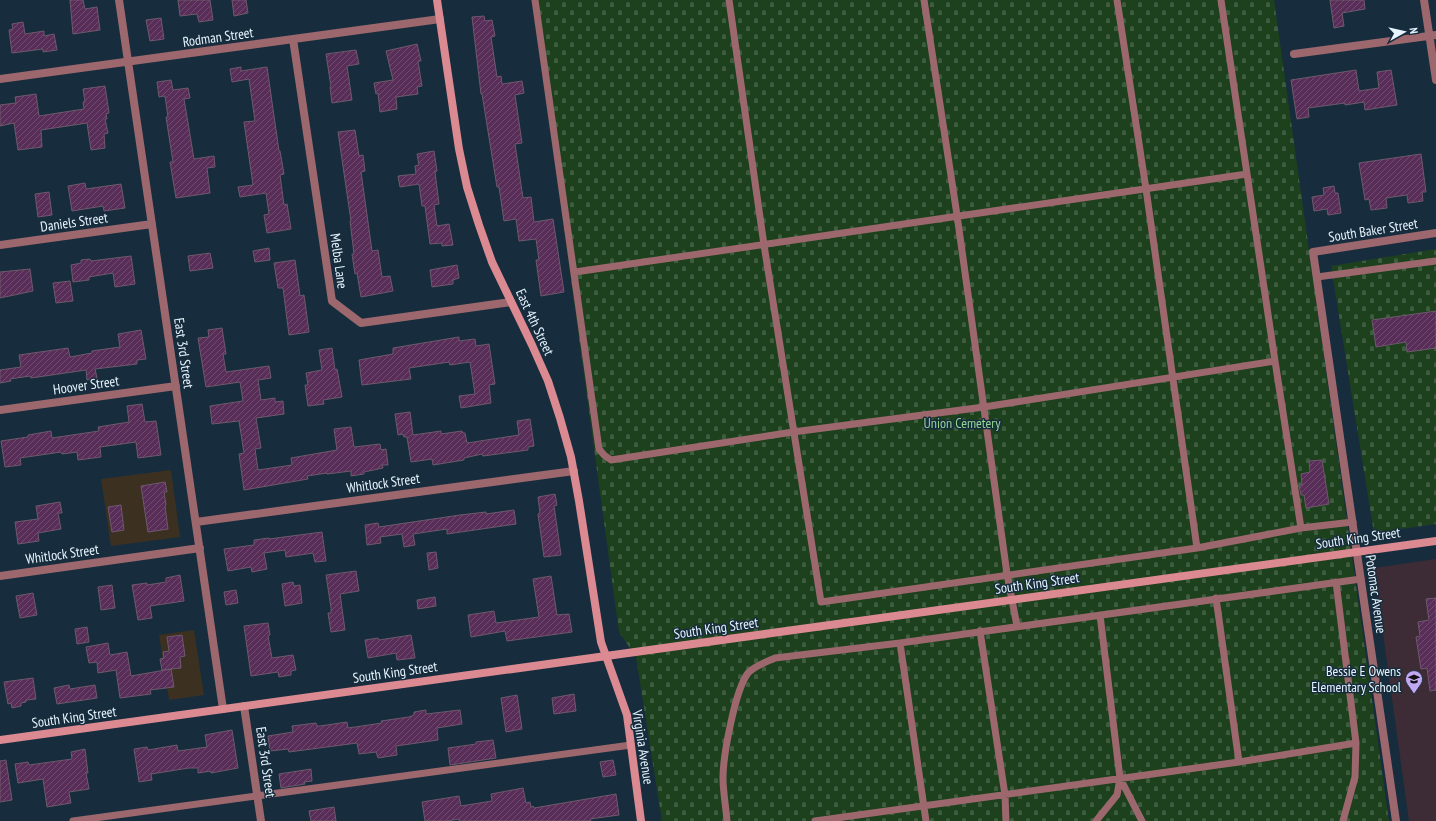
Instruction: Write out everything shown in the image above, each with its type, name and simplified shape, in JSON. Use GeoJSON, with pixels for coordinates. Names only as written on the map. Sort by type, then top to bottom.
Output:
{"type":"FeatureCollection","features":[{"type":"Feature","properties":{"kind":"street","name":"East 3rd Street"},"geometry":{"type":"LineString","coordinates":[[119,0],[223,709]]}},
{"type":"Feature","properties":{"kind":"street","name":"East 4th Street"},"geometry":{"type":"LineString","coordinates":[[437,0],[459,149],[467,187],[478,225],[492,262],[548,381],[560,418],[574,471],[601,642],[606,656]]}},
{"type":"Feature","properties":{"kind":"street"},"geometry":{"type":"LineString","coordinates":[[1424,0],[1433,35],[1436,80]]}},
{"type":"Feature","properties":{"kind":"street","name":"Rodman Street"},"geometry":{"type":"LineString","coordinates":[[0,79],[440,19]]}},
{"type":"Feature","properties":{"kind":"street"},"geometry":{"type":"LineString","coordinates":[[1294,54],[1433,35]]}},
{"type":"Feature","properties":{"kind":"street","name":"Melba Lane"},"geometry":{"type":"LineString","coordinates":[[293,39],[332,301],[360,323],[511,302]]}},
{"type":"Feature","properties":{"kind":"street","name":"Daniels Street"},"geometry":{"type":"LineString","coordinates":[[0,245],[152,224]]}},
{"type":"Feature","properties":{"kind":"street","name":"South Baker Street"},"geometry":{"type":"LineString","coordinates":[[1313,252],[1436,233]]}},
{"type":"Feature","properties":{"kind":"street","name":"Potomac Avenue"},"geometry":{"type":"LineString","coordinates":[[1313,252],[1396,821]]}},
{"type":"Feature","properties":{"kind":"street","name":"Hoover Street"},"geometry":{"type":"LineString","coordinates":[[0,410],[176,386]]}},
{"type":"Feature","properties":{"kind":"street","name":"Whitlock Street"},"geometry":{"type":"LineString","coordinates":[[196,522],[574,471]]}},
{"type":"Feature","properties":{"kind":"street","name":"South King Street"},"geometry":{"type":"LineString","coordinates":[[0,740],[1436,541]]}},
{"type":"Feature","properties":{"kind":"street","name":"Whitlock Street"},"geometry":{"type":"LineString","coordinates":[[0,576],[200,548]]}},
{"type":"Feature","properties":{"kind":"street","name":"Virginia Avenue"},"geometry":{"type":"LineString","coordinates":[[606,656],[627,715],[641,821]]}},
{"type":"Feature","properties":{"kind":"street","name":"East 3rd Street"},"geometry":{"type":"LineString","coordinates":[[244,706],[261,821]]}},
{"type":"Feature","properties":{"kind":"lane"},"geometry":{"type":"LineString","coordinates":[[535,0],[599,449],[611,460],[793,432],[984,406],[1275,361]]}},
{"type":"Feature","properties":{"kind":"lane"},"geometry":{"type":"LineString","coordinates":[[729,0],[764,245],[821,602],[1007,574],[1197,548],[1301,528],[1353,522]]}},
{"type":"Feature","properties":{"kind":"lane"},"geometry":{"type":"LineString","coordinates":[[924,0],[957,215],[1007,574],[1017,626]]}},
{"type":"Feature","properties":{"kind":"lane"},"geometry":{"type":"LineString","coordinates":[[1117,0],[1146,189],[1197,548]]}},
{"type":"Feature","properties":{"kind":"lane"},"geometry":{"type":"LineString","coordinates":[[1221,0],[1301,528]]}},
{"type":"Feature","properties":{"kind":"lane"},"geometry":{"type":"LineString","coordinates":[[574,272],[764,245],[957,215],[1247,174]]}},
{"type":"Feature","properties":{"kind":"lane"},"geometry":{"type":"LineString","coordinates":[[1317,277],[1436,261]]}},
{"type":"Feature","properties":{"kind":"lane"},"geometry":{"type":"LineString","coordinates":[[728,821],[723,777],[728,741],[738,695],[748,673],[760,664],[774,658],[900,643],[1361,579]]}},
{"type":"Feature","properties":{"kind":"lane"},"geometry":{"type":"LineString","coordinates":[[1336,582],[1356,743],[1355,778],[1342,821]]}},
{"type":"Feature","properties":{"kind":"lane"},"geometry":{"type":"LineString","coordinates":[[1216,598],[1239,762]]}},
{"type":"Feature","properties":{"kind":"lane"},"geometry":{"type":"LineString","coordinates":[[1100,615],[1120,778],[1142,821]]}},
{"type":"Feature","properties":{"kind":"lane"},"geometry":{"type":"LineString","coordinates":[[980,632],[1004,795],[1006,821]]}},
{"type":"Feature","properties":{"kind":"lane"},"geometry":{"type":"LineString","coordinates":[[900,643],[926,821]]}},
{"type":"Feature","properties":{"kind":"lane"},"geometry":{"type":"LineString","coordinates":[[815,821],[1239,762],[1356,743]]}},
{"type":"Feature","properties":{"kind":"lane"},"geometry":{"type":"LineString","coordinates":[[73,821],[631,745]]}},
{"type":"Feature","properties":{"kind":"lane"},"geometry":{"type":"LineString","coordinates":[[1096,821],[1116,795],[1120,778]]}},
{"type":"Feature","properties":{"kind":"shaded area"},"geometry":{"type":"Polygon","coordinates":[[[171,470],[180,537],[111,546],[101,479],[171,470]]]}},
{"type":"Feature","properties":{"kind":"shaded area","name":"Bessie E Owens Elementary School"},"geometry":{"type":"Polygon","coordinates":[[[1436,559],[1436,821],[1409,821],[1374,568],[1436,559]]]}},
{"type":"Feature","properties":{"kind":"shaded area"},"geometry":{"type":"Polygon","coordinates":[[[194,630],[204,695],[169,700],[159,635],[194,630]]]}},
{"type":"Feature","properties":{"kind":"green space","name":"Union Cemetery"},"geometry":{"type":"Polygon","coordinates":[[[533,0],[1274,0],[1389,821],[662,821],[636,657],[619,632],[533,0]]]}},
{"type":"Feature","properties":{"kind":"green space"},"geometry":{"type":"Polygon","coordinates":[[[1436,249],[1436,524],[1374,533],[1331,266],[1436,249]]]}},
{"type":"Feature","properties":{"kind":"building"},"geometry":{"type":"Polygon","coordinates":[[[70,0],[83,0],[85,9],[97,7],[100,30],[73,34],[70,0]]]}},
{"type":"Feature","properties":{"kind":"building"},"geometry":{"type":"Polygon","coordinates":[[[178,0],[210,0],[213,20],[199,22],[197,14],[180,16],[178,0]]]}},
{"type":"Feature","properties":{"kind":"building"},"geometry":{"type":"Polygon","coordinates":[[[232,0],[246,0],[248,13],[234,16],[232,0]]]}},
{"type":"Feature","properties":{"kind":"building"},"geometry":{"type":"Polygon","coordinates":[[[1330,0],[1364,0],[1365,9],[1342,13],[1344,26],[1334,28],[1330,0]]]}},
{"type":"Feature","properties":{"kind":"building"},"geometry":{"type":"Polygon","coordinates":[[[484,16],[485,21],[492,20],[495,36],[491,37],[497,77],[501,76],[502,84],[522,81],[524,93],[515,95],[522,143],[515,144],[523,198],[531,197],[534,222],[553,219],[564,292],[541,296],[536,260],[539,260],[536,239],[519,241],[516,219],[504,221],[481,94],[472,17],[484,16]]]}},
{"type":"Feature","properties":{"kind":"building"},"geometry":{"type":"Polygon","coordinates":[[[161,18],[164,39],[150,41],[146,20],[161,18]]]}},
{"type":"Feature","properties":{"kind":"building"},"geometry":{"type":"Polygon","coordinates":[[[23,22],[25,34],[44,31],[44,36],[54,34],[57,50],[43,52],[43,49],[12,53],[9,30],[13,29],[12,24],[23,22]]]}},
{"type":"Feature","properties":{"kind":"building"},"geometry":{"type":"Polygon","coordinates":[[[417,44],[421,61],[418,61],[422,86],[417,87],[418,94],[396,97],[397,109],[380,112],[378,93],[376,94],[374,83],[393,80],[386,51],[417,44]]]}},
{"type":"Feature","properties":{"kind":"building"},"geometry":{"type":"Polygon","coordinates":[[[356,50],[359,64],[347,66],[352,100],[332,103],[326,54],[356,50]]]}},
{"type":"Feature","properties":{"kind":"building"},"geometry":{"type":"Polygon","coordinates":[[[241,67],[241,71],[267,67],[279,151],[284,174],[280,175],[284,205],[287,204],[291,229],[267,233],[264,215],[269,214],[266,193],[240,197],[238,187],[253,185],[244,122],[255,121],[249,79],[232,82],[230,69],[241,67]]]}},
{"type":"Feature","properties":{"kind":"building"},"geometry":{"type":"Polygon","coordinates":[[[1356,70],[1359,91],[1379,88],[1377,72],[1391,70],[1397,105],[1365,110],[1364,102],[1308,108],[1309,117],[1297,119],[1291,80],[1356,70]]]}},
{"type":"Feature","properties":{"kind":"building"},"geometry":{"type":"Polygon","coordinates":[[[171,80],[173,90],[188,88],[190,98],[184,99],[194,159],[214,156],[215,167],[207,168],[210,193],[176,198],[170,162],[173,162],[166,117],[168,117],[165,96],[159,97],[157,82],[171,80]]]}},
{"type":"Feature","properties":{"kind":"building"},"geometry":{"type":"Polygon","coordinates":[[[105,86],[109,113],[106,114],[107,119],[105,119],[108,133],[104,134],[105,148],[91,150],[87,123],[41,130],[42,147],[18,150],[14,123],[0,126],[0,105],[16,103],[15,97],[36,94],[39,116],[84,109],[83,102],[85,102],[83,89],[105,86]]]}},
{"type":"Feature","properties":{"kind":"building"},"geometry":{"type":"Polygon","coordinates":[[[355,130],[359,156],[363,155],[365,171],[361,172],[372,251],[378,250],[382,277],[390,276],[393,291],[361,297],[352,254],[354,254],[351,221],[338,132],[355,130]]]}},
{"type":"Feature","properties":{"kind":"building"},"geometry":{"type":"Polygon","coordinates":[[[434,151],[439,204],[434,205],[437,226],[449,224],[453,245],[442,246],[442,243],[430,244],[425,206],[422,206],[419,184],[400,187],[398,176],[416,174],[415,166],[419,165],[417,154],[434,151]]]}},
{"type":"Feature","properties":{"kind":"building"},"geometry":{"type":"Polygon","coordinates":[[[1421,154],[1426,192],[1422,192],[1423,201],[1408,203],[1407,195],[1386,198],[1387,208],[1371,210],[1369,199],[1365,200],[1359,163],[1421,154]]]}},
{"type":"Feature","properties":{"kind":"building"},"geometry":{"type":"Polygon","coordinates":[[[85,183],[86,189],[121,184],[125,208],[104,211],[103,206],[72,211],[68,186],[85,183]]]}},
{"type":"Feature","properties":{"kind":"building"},"geometry":{"type":"Polygon","coordinates":[[[1334,186],[1335,193],[1338,193],[1341,213],[1328,215],[1327,209],[1314,211],[1312,197],[1324,195],[1323,188],[1334,186]]]}},
{"type":"Feature","properties":{"kind":"building"},"geometry":{"type":"Polygon","coordinates":[[[49,192],[52,215],[38,217],[35,194],[49,192]]]}},
{"type":"Feature","properties":{"kind":"building"},"geometry":{"type":"Polygon","coordinates":[[[269,248],[270,260],[255,262],[253,251],[269,248]]]}},
{"type":"Feature","properties":{"kind":"building"},"geometry":{"type":"Polygon","coordinates":[[[210,253],[213,268],[190,271],[188,256],[210,253]]]}},
{"type":"Feature","properties":{"kind":"building"},"geometry":{"type":"Polygon","coordinates":[[[131,256],[135,284],[115,287],[113,273],[89,277],[89,280],[73,282],[71,265],[81,263],[81,260],[90,259],[91,261],[131,256]]]}},
{"type":"Feature","properties":{"kind":"building"},"geometry":{"type":"Polygon","coordinates":[[[295,260],[300,296],[304,295],[309,332],[289,335],[283,288],[278,288],[274,263],[295,260]]]}},
{"type":"Feature","properties":{"kind":"building"},"geometry":{"type":"Polygon","coordinates":[[[457,265],[459,278],[453,280],[453,284],[432,287],[430,270],[457,265]]]}},
{"type":"Feature","properties":{"kind":"building"},"geometry":{"type":"Polygon","coordinates":[[[30,269],[33,291],[0,298],[0,272],[30,269]]]}},
{"type":"Feature","properties":{"kind":"building"},"geometry":{"type":"Polygon","coordinates":[[[70,281],[73,301],[56,303],[53,283],[70,281]]]}},
{"type":"Feature","properties":{"kind":"building"},"geometry":{"type":"Polygon","coordinates":[[[1436,311],[1436,348],[1407,352],[1406,342],[1376,347],[1372,320],[1436,311]]]}},
{"type":"Feature","properties":{"kind":"building"},"geometry":{"type":"Polygon","coordinates":[[[222,328],[226,354],[223,354],[226,372],[269,366],[271,378],[258,380],[261,400],[275,398],[275,402],[283,401],[284,414],[256,418],[261,448],[255,449],[258,470],[292,465],[291,458],[337,450],[334,429],[351,427],[354,447],[380,444],[381,450],[386,449],[388,465],[382,465],[383,468],[364,472],[364,474],[351,476],[351,471],[327,473],[307,476],[308,479],[244,490],[239,454],[244,453],[239,421],[212,424],[210,406],[243,401],[240,382],[206,387],[198,338],[209,337],[208,330],[222,328]]]}},
{"type":"Feature","properties":{"kind":"building"},"geometry":{"type":"Polygon","coordinates":[[[141,330],[146,359],[137,360],[137,364],[95,369],[97,378],[87,380],[86,370],[31,378],[30,376],[10,379],[11,381],[0,383],[0,370],[21,367],[19,355],[68,348],[70,357],[92,353],[92,351],[120,347],[118,334],[141,330]]]}},
{"type":"Feature","properties":{"kind":"building"},"geometry":{"type":"Polygon","coordinates":[[[459,337],[459,341],[475,339],[476,346],[489,344],[495,384],[489,385],[491,403],[461,408],[459,396],[475,394],[470,362],[450,365],[449,362],[409,368],[411,379],[362,385],[359,360],[393,354],[393,348],[459,337]]]}},
{"type":"Feature","properties":{"kind":"building"},"geometry":{"type":"Polygon","coordinates":[[[332,348],[335,370],[337,369],[342,397],[323,400],[324,404],[308,406],[305,385],[308,385],[306,373],[322,370],[319,350],[332,348]]]}},
{"type":"Feature","properties":{"kind":"building"},"geometry":{"type":"Polygon","coordinates":[[[142,404],[145,422],[156,421],[161,455],[138,458],[136,442],[100,447],[101,457],[78,460],[77,452],[62,454],[61,452],[20,458],[21,465],[5,467],[1,441],[28,437],[28,435],[51,431],[52,438],[99,431],[98,427],[129,422],[127,406],[142,404]]]}},
{"type":"Feature","properties":{"kind":"building"},"geometry":{"type":"Polygon","coordinates":[[[410,412],[413,435],[441,431],[441,434],[462,431],[465,433],[467,443],[519,435],[517,421],[530,419],[534,446],[528,447],[528,450],[483,456],[482,454],[464,458],[464,460],[433,465],[432,459],[411,462],[407,437],[404,437],[403,434],[398,435],[395,414],[410,412]]]}},
{"type":"Feature","properties":{"kind":"building"},"geometry":{"type":"Polygon","coordinates":[[[1322,460],[1329,504],[1306,508],[1304,495],[1301,495],[1299,485],[1302,485],[1301,474],[1310,472],[1309,461],[1322,460]]]}},
{"type":"Feature","properties":{"kind":"building"},"geometry":{"type":"Polygon","coordinates":[[[165,482],[167,492],[164,492],[168,529],[148,532],[141,486],[165,482]]]}},
{"type":"Feature","properties":{"kind":"building"},"geometry":{"type":"Polygon","coordinates":[[[555,494],[557,505],[554,506],[561,555],[544,557],[538,514],[540,513],[538,497],[555,494]]]}},
{"type":"Feature","properties":{"kind":"building"},"geometry":{"type":"Polygon","coordinates":[[[60,502],[62,513],[58,513],[61,529],[38,533],[39,541],[18,544],[15,522],[38,519],[36,506],[60,502]]]}},
{"type":"Feature","properties":{"kind":"building"},"geometry":{"type":"Polygon","coordinates":[[[121,505],[124,530],[112,532],[108,507],[121,505]]]}},
{"type":"Feature","properties":{"kind":"building"},"geometry":{"type":"Polygon","coordinates":[[[514,510],[516,524],[447,534],[447,529],[413,534],[415,545],[404,547],[402,534],[380,537],[381,543],[367,545],[365,525],[378,523],[379,527],[460,515],[486,512],[486,514],[514,510]]]}},
{"type":"Feature","properties":{"kind":"building"},"geometry":{"type":"Polygon","coordinates":[[[322,532],[326,561],[315,562],[313,553],[286,557],[285,550],[264,553],[267,569],[252,572],[251,567],[228,571],[224,549],[254,545],[254,540],[322,532]]]}},
{"type":"Feature","properties":{"kind":"building"},"geometry":{"type":"Polygon","coordinates":[[[436,552],[438,568],[429,570],[427,553],[436,552]]]}},
{"type":"Feature","properties":{"kind":"building"},"geometry":{"type":"Polygon","coordinates":[[[356,571],[359,591],[340,594],[345,630],[331,632],[328,613],[331,613],[331,608],[326,575],[356,571]]]}},
{"type":"Feature","properties":{"kind":"building"},"geometry":{"type":"Polygon","coordinates":[[[180,575],[184,601],[150,606],[152,618],[138,620],[132,585],[147,583],[147,585],[166,582],[166,578],[180,575]]]}},
{"type":"Feature","properties":{"kind":"building"},"geometry":{"type":"Polygon","coordinates":[[[551,576],[557,615],[569,614],[572,632],[507,641],[505,631],[471,637],[468,615],[494,611],[496,623],[539,617],[533,579],[551,576]]]}},
{"type":"Feature","properties":{"kind":"building"},"geometry":{"type":"Polygon","coordinates":[[[293,582],[294,586],[300,585],[302,603],[285,606],[282,584],[293,582]]]}},
{"type":"Feature","properties":{"kind":"building"},"geometry":{"type":"Polygon","coordinates":[[[112,585],[115,608],[101,610],[98,587],[112,585]]]}},
{"type":"Feature","properties":{"kind":"building"},"geometry":{"type":"Polygon","coordinates":[[[236,590],[238,603],[226,605],[224,592],[236,590]]]}},
{"type":"Feature","properties":{"kind":"building"},"geometry":{"type":"Polygon","coordinates":[[[33,593],[37,615],[20,618],[16,596],[33,593]]]}},
{"type":"Feature","properties":{"kind":"building"},"geometry":{"type":"Polygon","coordinates":[[[435,597],[436,606],[418,609],[417,600],[435,597]]]}},
{"type":"Feature","properties":{"kind":"building"},"geometry":{"type":"Polygon","coordinates":[[[1436,598],[1436,690],[1430,691],[1427,668],[1421,669],[1416,637],[1420,636],[1418,622],[1429,620],[1426,599],[1436,598]]]}},
{"type":"Feature","properties":{"kind":"building"},"geometry":{"type":"Polygon","coordinates":[[[268,623],[270,635],[268,636],[272,658],[293,655],[296,670],[291,671],[291,675],[279,677],[278,672],[251,676],[244,626],[268,623]]]}},
{"type":"Feature","properties":{"kind":"building"},"geometry":{"type":"Polygon","coordinates":[[[87,627],[89,642],[77,644],[75,629],[87,627]]]}},
{"type":"Feature","properties":{"kind":"building"},"geometry":{"type":"Polygon","coordinates":[[[182,635],[185,656],[180,657],[181,668],[162,670],[160,659],[164,658],[163,652],[169,651],[167,637],[182,635]]]}},
{"type":"Feature","properties":{"kind":"building"},"geometry":{"type":"Polygon","coordinates":[[[411,635],[415,658],[397,660],[396,653],[368,658],[365,640],[378,638],[379,640],[411,635]]]}},
{"type":"Feature","properties":{"kind":"building"},"geometry":{"type":"Polygon","coordinates":[[[108,643],[110,655],[127,652],[131,676],[171,669],[174,687],[150,690],[151,694],[120,698],[116,670],[98,673],[97,662],[89,663],[86,647],[108,643]]]}},
{"type":"Feature","properties":{"kind":"building"},"geometry":{"type":"Polygon","coordinates":[[[33,678],[36,699],[26,700],[26,702],[21,703],[21,706],[12,708],[11,703],[8,704],[4,682],[33,678]]]}},
{"type":"Feature","properties":{"kind":"building"},"geometry":{"type":"Polygon","coordinates":[[[69,685],[70,689],[95,685],[97,698],[57,704],[54,688],[69,685]]]}},
{"type":"Feature","properties":{"kind":"building"},"geometry":{"type":"Polygon","coordinates":[[[574,694],[576,711],[554,714],[552,698],[574,694]]]}},
{"type":"Feature","properties":{"kind":"building"},"geometry":{"type":"Polygon","coordinates":[[[517,695],[522,729],[506,732],[501,698],[517,695]]]}},
{"type":"Feature","properties":{"kind":"building"},"geometry":{"type":"Polygon","coordinates":[[[426,710],[426,714],[460,710],[462,724],[437,728],[438,740],[396,746],[397,755],[378,758],[376,752],[359,754],[357,743],[289,752],[288,749],[270,751],[268,736],[293,732],[292,726],[316,723],[317,726],[320,726],[347,722],[348,728],[409,717],[414,715],[414,712],[426,710]]]}},
{"type":"Feature","properties":{"kind":"building"},"geometry":{"type":"Polygon","coordinates":[[[232,730],[238,768],[211,773],[211,771],[198,773],[198,768],[189,768],[151,774],[152,780],[139,782],[134,749],[147,747],[148,750],[177,745],[178,751],[207,747],[205,735],[232,730]]]}},
{"type":"Feature","properties":{"kind":"building"},"geometry":{"type":"Polygon","coordinates":[[[493,740],[496,758],[450,765],[448,748],[493,740]]]}},
{"type":"Feature","properties":{"kind":"building"},"geometry":{"type":"Polygon","coordinates":[[[85,749],[88,773],[86,773],[89,789],[69,792],[71,803],[47,807],[43,779],[18,783],[15,764],[28,762],[29,765],[72,759],[71,752],[85,749]]]}},
{"type":"Feature","properties":{"kind":"building"},"geometry":{"type":"Polygon","coordinates":[[[6,760],[12,800],[0,802],[0,761],[6,760]]]}},
{"type":"Feature","properties":{"kind":"building"},"geometry":{"type":"Polygon","coordinates":[[[613,760],[616,775],[603,777],[600,762],[613,760]]]}},
{"type":"Feature","properties":{"kind":"building"},"geometry":{"type":"Polygon","coordinates":[[[311,769],[312,781],[304,782],[305,784],[281,788],[279,774],[311,769]]]}},
{"type":"Feature","properties":{"kind":"building"},"geometry":{"type":"Polygon","coordinates":[[[523,788],[526,803],[530,802],[531,807],[533,806],[534,808],[616,794],[619,815],[590,819],[591,821],[459,821],[459,819],[447,821],[425,821],[422,802],[459,796],[461,806],[492,801],[491,794],[523,788]]]}},
{"type":"Feature","properties":{"kind":"building"},"geometry":{"type":"Polygon","coordinates":[[[334,807],[336,821],[311,821],[309,811],[334,807]]]}},
{"type":"Feature","properties":{"kind":"place","name":"Bessie E Owens Elementary School"},"geometry":{"type":"Point","coordinates":[1414,694]}}]}
